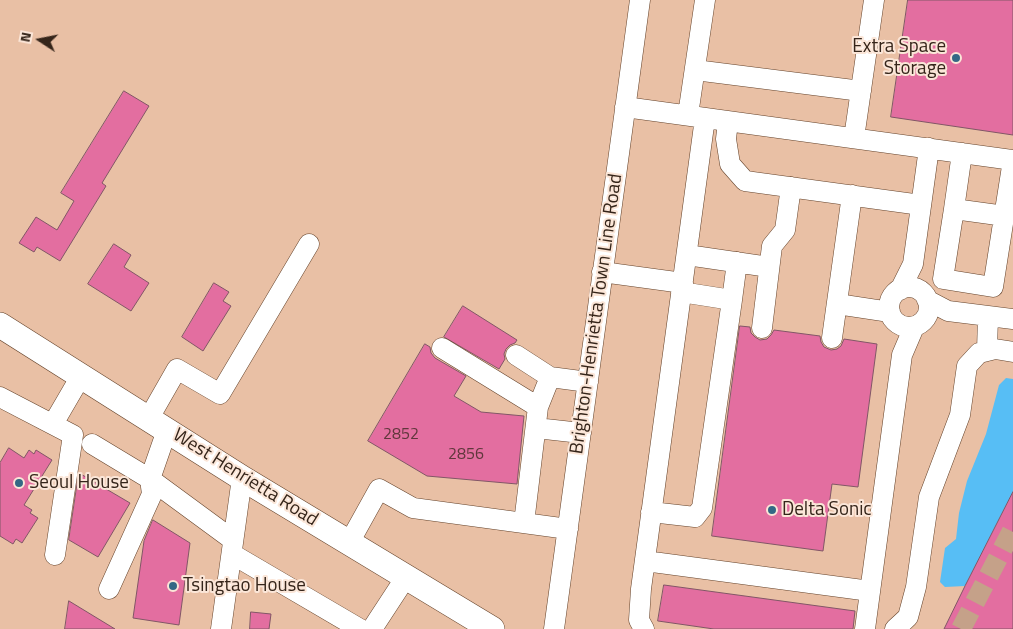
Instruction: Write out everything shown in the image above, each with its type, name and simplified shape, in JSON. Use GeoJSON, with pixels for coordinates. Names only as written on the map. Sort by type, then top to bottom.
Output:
{"type":"FeatureCollection","features":[{"type":"Feature","properties":{"kind":"main road","name":"West Henrietta Road"},"geometry":{"type":"LineString","coordinates":[[0,325],[242,478],[492,629]]}},
{"type":"Feature","properties":{"kind":"street","name":"Brighton-Henrietta Town Line Road"},"geometry":{"type":"LineString","coordinates":[[554,629],[640,0]]}},
{"type":"Feature","properties":{"kind":"street"},"geometry":{"type":"LineString","coordinates":[[644,629],[639,620],[641,589],[687,255],[697,116],[695,70],[705,0]]}},
{"type":"Feature","properties":{"kind":"street"},"geometry":{"type":"LineString","coordinates":[[854,138],[874,0]]}},
{"type":"Feature","properties":{"kind":"street"},"geometry":{"type":"LineString","coordinates":[[695,70],[861,91]]}},
{"type":"Feature","properties":{"kind":"street"},"geometry":{"type":"LineString","coordinates":[[625,107],[697,116],[1013,160],[993,287],[943,280],[962,153]]}},
{"type":"Feature","properties":{"kind":"street"},"geometry":{"type":"LineString","coordinates":[[728,121],[726,139],[730,164],[745,181],[921,205]]}},
{"type":"Feature","properties":{"kind":"street"},"geometry":{"type":"LineString","coordinates":[[865,629],[902,355],[910,309],[913,264],[929,148]]}},
{"type":"Feature","properties":{"kind":"street"},"geometry":{"type":"LineString","coordinates":[[762,328],[772,246],[785,230],[791,187]]}},
{"type":"Feature","properties":{"kind":"street"},"geometry":{"type":"LineString","coordinates":[[832,338],[852,195]]}},
{"type":"Feature","properties":{"kind":"street"},"geometry":{"type":"LineString","coordinates":[[954,209],[1005,216]]}},
{"type":"Feature","properties":{"kind":"street"},"geometry":{"type":"LineString","coordinates":[[109,589],[152,494],[150,479],[158,424],[177,369],[220,394],[309,244]]}},
{"type":"Feature","properties":{"kind":"street"},"geometry":{"type":"LineString","coordinates":[[687,255],[769,267]]}},
{"type":"Feature","properties":{"kind":"street"},"geometry":{"type":"LineString","coordinates":[[651,512],[695,517],[702,508],[737,262]]}},
{"type":"Feature","properties":{"kind":"street"},"geometry":{"type":"LineString","coordinates":[[602,272],[682,287],[732,300]]}},
{"type":"Feature","properties":{"kind":"street"},"geometry":{"type":"LineString","coordinates":[[837,304],[948,311],[1013,319]]}},
{"type":"Feature","properties":{"kind":"street"},"geometry":{"type":"LineString","coordinates":[[987,351],[988,316]]}},
{"type":"Feature","properties":{"kind":"street"},"geometry":{"type":"LineString","coordinates":[[442,348],[538,407]]}},
{"type":"Feature","properties":{"kind":"street"},"geometry":{"type":"LineString","coordinates":[[896,629],[908,617],[916,587],[929,497],[960,415],[967,366],[979,352],[995,349],[1013,352]]}},
{"type":"Feature","properties":{"kind":"street"},"geometry":{"type":"LineString","coordinates":[[516,355],[550,377],[588,382]]}},
{"type":"Feature","properties":{"kind":"street"},"geometry":{"type":"LineString","coordinates":[[53,424],[81,376]]}},
{"type":"Feature","properties":{"kind":"street"},"geometry":{"type":"LineString","coordinates":[[524,523],[538,407],[550,377]]}},
{"type":"Feature","properties":{"kind":"street"},"geometry":{"type":"LineString","coordinates":[[0,396],[73,435],[55,555]]}},
{"type":"Feature","properties":{"kind":"street"},"geometry":{"type":"LineString","coordinates":[[536,428],[581,433]]}},
{"type":"Feature","properties":{"kind":"street"},"geometry":{"type":"LineString","coordinates":[[92,444],[150,479],[232,547],[348,626]]}},
{"type":"Feature","properties":{"kind":"street"},"geometry":{"type":"LineString","coordinates":[[221,629],[242,478]]}},
{"type":"Feature","properties":{"kind":"street"},"geometry":{"type":"LineString","coordinates":[[350,543],[379,488],[413,508],[568,529]]}},
{"type":"Feature","properties":{"kind":"street"},"geometry":{"type":"LineString","coordinates":[[645,561],[870,591]]}},
{"type":"Feature","properties":{"kind":"street"},"geometry":{"type":"LineString","coordinates":[[372,629],[406,577]]}},
{"type":"Feature","properties":{"kind":"water"},"geometry":{"type":"Polygon","coordinates":[[[1006,378],[1013,379],[1013,492],[965,586],[945,587],[940,582],[945,548],[956,539],[959,513],[967,481],[986,434],[999,385],[1006,378]]]}},
{"type":"Feature","properties":{"kind":"building","name":"Extra Space Storage"},"geometry":{"type":"Polygon","coordinates":[[[908,0],[1013,0],[1013,135],[891,117],[908,0]]]}},
{"type":"Feature","properties":{"kind":"building"},"geometry":{"type":"Polygon","coordinates":[[[124,91],[149,106],[102,183],[106,186],[60,261],[37,247],[34,252],[19,243],[36,217],[57,230],[74,201],[61,193],[124,91]]]}},
{"type":"Feature","properties":{"kind":"building"},"geometry":{"type":"Polygon","coordinates":[[[114,244],[131,255],[124,267],[149,283],[131,311],[88,284],[114,244]]]}},
{"type":"Feature","properties":{"kind":"building"},"geometry":{"type":"Polygon","coordinates":[[[214,283],[229,292],[223,301],[231,306],[203,351],[182,337],[214,283]]]}},
{"type":"Feature","properties":{"kind":"building"},"geometry":{"type":"Polygon","coordinates":[[[463,306],[517,340],[506,349],[505,359],[499,369],[444,337],[463,306]]]}},
{"type":"Feature","properties":{"kind":"building"},"geometry":{"type":"Polygon","coordinates":[[[740,326],[750,327],[751,333],[760,340],[767,339],[774,330],[820,336],[824,347],[831,350],[841,346],[844,339],[877,344],[858,487],[832,484],[823,551],[712,536],[740,326]]]}},
{"type":"Feature","properties":{"kind":"building"},"geometry":{"type":"Polygon","coordinates":[[[425,344],[430,347],[431,353],[435,358],[466,376],[454,396],[481,412],[524,416],[517,484],[427,476],[368,441],[425,344]]]}},
{"type":"Feature","properties":{"kind":"building","name":"Seoul House"},"geometry":{"type":"Polygon","coordinates":[[[9,448],[24,458],[29,450],[34,454],[36,450],[52,460],[24,505],[32,510],[30,513],[38,518],[22,543],[16,539],[13,544],[0,536],[0,463],[9,448]]]}},
{"type":"Feature","properties":{"kind":"building"},"geometry":{"type":"Polygon","coordinates":[[[79,473],[130,503],[98,557],[69,540],[79,473]]]}},
{"type":"Feature","properties":{"kind":"building"},"geometry":{"type":"Polygon","coordinates":[[[1013,492],[1013,629],[944,629],[965,586],[1013,492]]]}},
{"type":"Feature","properties":{"kind":"building"},"geometry":{"type":"Polygon","coordinates":[[[153,520],[190,543],[179,625],[133,618],[144,541],[153,520]]]}},
{"type":"Feature","properties":{"kind":"building"},"geometry":{"type":"Polygon","coordinates":[[[664,585],[855,611],[853,629],[714,629],[658,621],[664,585]]]}},
{"type":"Feature","properties":{"kind":"building"},"geometry":{"type":"Polygon","coordinates":[[[69,601],[115,629],[65,629],[69,601]]]}},
{"type":"Feature","properties":{"kind":"building"},"geometry":{"type":"Polygon","coordinates":[[[251,612],[271,614],[269,629],[250,629],[251,612]]]}},
{"type":"Feature","properties":{"kind":"tunnel"},"geometry":{"type":"LineString","coordinates":[[961,629],[1013,529]]}},
{"type":"Feature","properties":{"kind":"place","name":"Extra Space Storage"},"geometry":{"type":"Point","coordinates":[956,58]}},
{"type":"Feature","properties":{"kind":"place","name":"Seoul House"},"geometry":{"type":"Point","coordinates":[19,483]}},
{"type":"Feature","properties":{"kind":"place","name":"Delta Sonic"},"geometry":{"type":"Point","coordinates":[772,510]}},
{"type":"Feature","properties":{"kind":"place","name":"Tsingtao House"},"geometry":{"type":"Point","coordinates":[173,586]}}]}
